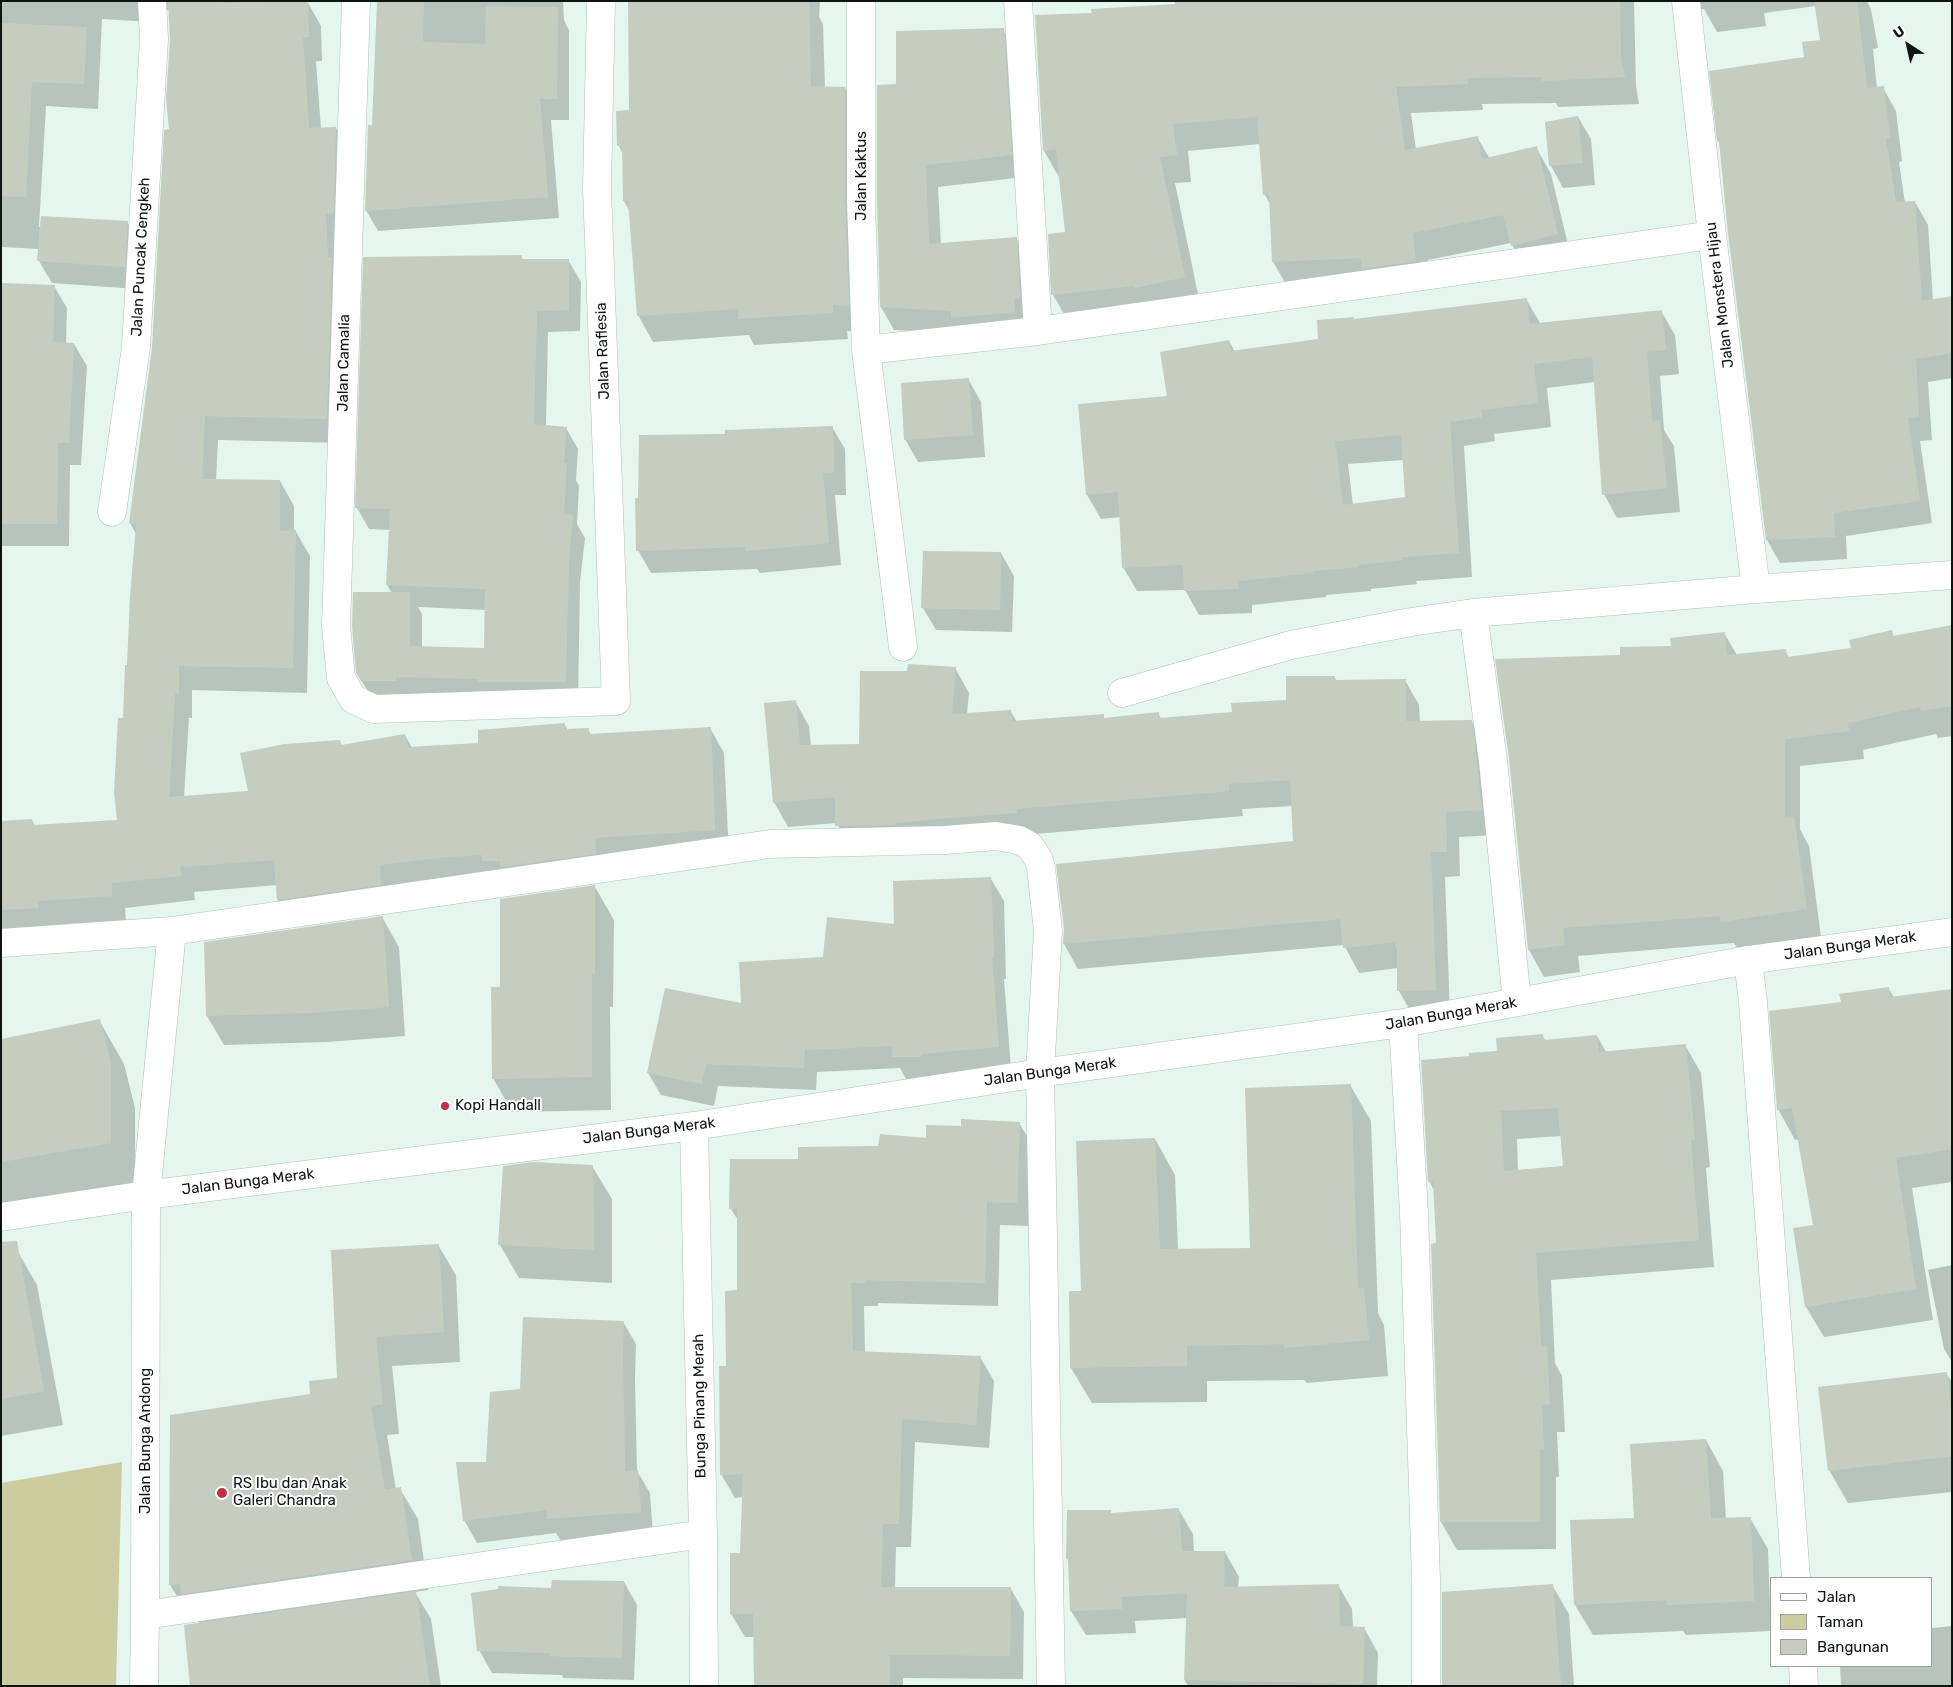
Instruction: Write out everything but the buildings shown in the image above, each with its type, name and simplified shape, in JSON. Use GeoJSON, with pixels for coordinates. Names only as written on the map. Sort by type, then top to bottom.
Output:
{"type":"FeatureCollection","features":[{"type":"Feature","properties":{"kind":"street","name":"Jalan Puncak Cengkeh"},"geometry":{"type":"LineString","coordinates":[[112,512],[136,347],[154,39],[152,1]]}},
{"type":"Feature","properties":{"kind":"street","name":"Jalan Camalia"},"geometry":{"type":"LineString","coordinates":[[356,1],[336,626],[341,678],[353,699],[374,709],[616,701]]}},
{"type":"Feature","properties":{"kind":"street","name":"Jalan Raflesia"},"geometry":{"type":"LineString","coordinates":[[601,1],[597,188],[616,701]]}},
{"type":"Feature","properties":{"kind":"street","name":"Jalan Kaktus"},"geometry":{"type":"LineString","coordinates":[[861,1],[862,202],[866,350],[903,647]]}},
{"type":"Feature","properties":{"kind":"street"},"geometry":{"type":"LineString","coordinates":[[1018,1],[1038,331]]}},
{"type":"Feature","properties":{"kind":"street","name":"Jalan Monstera Hijau"},"geometry":{"type":"LineString","coordinates":[[1686,1],[1712,234],[1756,589]]}},
{"type":"Feature","properties":{"kind":"street"},"geometry":{"type":"LineString","coordinates":[[866,350],[1038,331],[1712,234]]}},
{"type":"Feature","properties":{"kind":"street"},"geometry":{"type":"LineString","coordinates":[[1122,693],[1291,645],[1411,622],[1473,613],[1756,589],[1952,575]]}},
{"type":"Feature","properties":{"kind":"street"},"geometry":{"type":"LineString","coordinates":[[1473,613],[1494,761],[1517,1002]]}},
{"type":"Feature","properties":{"kind":"street"},"geometry":{"type":"LineString","coordinates":[[1,944],[172,931],[770,844],[945,840],[996,836],[1019,840],[1030,846],[1039,860],[1041,868],[1048,932],[1040,1073],[1051,1686]]}},
{"type":"Feature","properties":{"kind":"street","name":"Jalan Bunga Andong"},"geometry":{"type":"LineString","coordinates":[[144,1686],[146,1195],[172,931]]}},
{"type":"Feature","properties":{"kind":"street","name":"Jalan Bunga Merak"},"geometry":{"type":"LineString","coordinates":[[1,1217],[146,1195],[694,1126],[1040,1073],[1403,1023],[1748,960],[1952,932]]}},
{"type":"Feature","properties":{"kind":"street"},"geometry":{"type":"LineString","coordinates":[[1748,960],[1753,1002],[1796,1577]]}},
{"type":"Feature","properties":{"kind":"street"},"geometry":{"type":"LineString","coordinates":[[1403,1023],[1414,1213],[1426,1580],[1426,1686]]}},
{"type":"Feature","properties":{"kind":"street","name":"Bunga Pinang Merah"},"geometry":{"type":"LineString","coordinates":[[694,1126],[703,1534],[704,1686]]}},
{"type":"Feature","properties":{"kind":"street"},"geometry":{"type":"LineString","coordinates":[[145,1615],[703,1534]]}},
{"type":"Feature","properties":{"kind":"street"},"geometry":{"type":"LineString","coordinates":[[1803,1667],[1804,1686]]}},
{"type":"Feature","properties":{"kind":"green space"},"geometry":{"type":"Polygon","coordinates":[[[122,1462],[116,1686],[1,1686],[1,1483],[122,1462]]]}},
{"type":"Feature","properties":{"kind":"place","name":"Kopi Handall"},"geometry":{"type":"Point","coordinates":[445,1106]}},
{"type":"Feature","properties":{"kind":"place","name":"RS Ibu dan Anak Galeri Chandra"},"geometry":{"type":"Point","coordinates":[222,1493]}}]}
